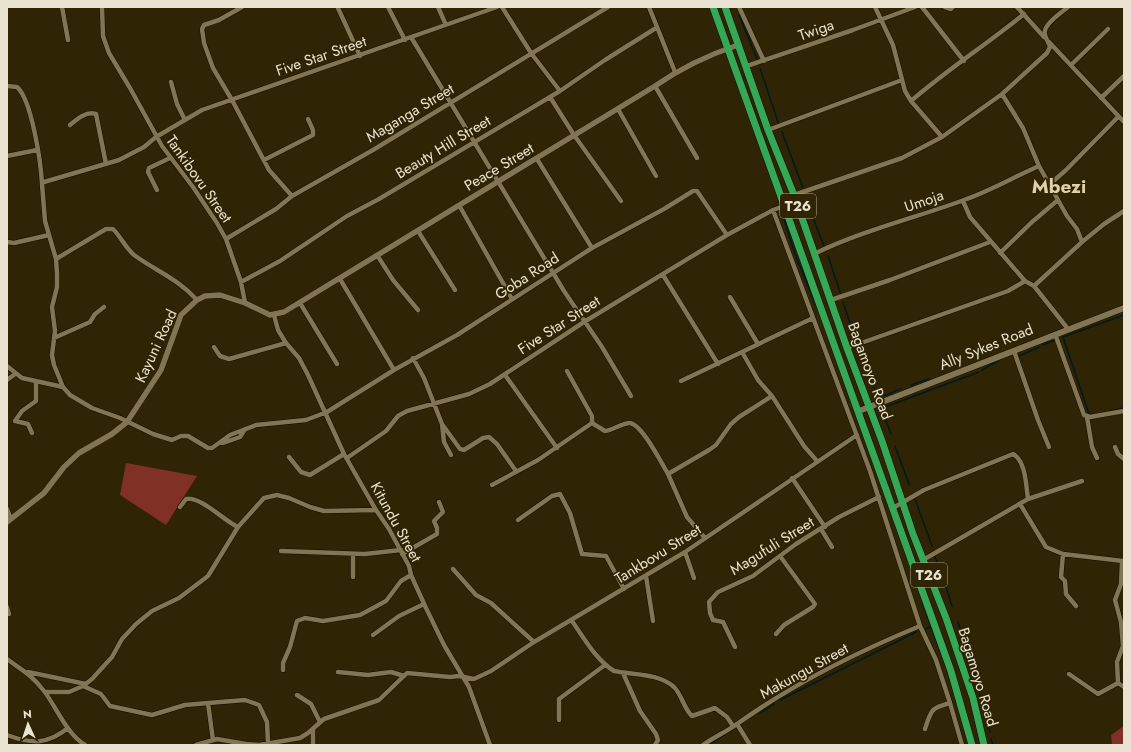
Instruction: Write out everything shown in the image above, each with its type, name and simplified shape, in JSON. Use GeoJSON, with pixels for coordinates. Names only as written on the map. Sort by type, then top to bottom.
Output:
{"type":"FeatureCollection","features":[{"type":"Feature","properties":{"kind":"highway","name":"Bagamoyo Road"},"geometry":{"type":"LineString","coordinates":[[713,7],[859,411],[949,672],[972,745]]}},
{"type":"Feature","properties":{"kind":"highway","name":"Bagamoyo Road"},"geometry":{"type":"LineString","coordinates":[[725,7],[747,66],[768,130],[794,195],[923,560],[946,618],[973,698],[984,745]]}},
{"type":"Feature","properties":{"kind":"main road","name":"Ally Sykes Road"},"geometry":{"type":"LineString","coordinates":[[859,411],[1124,308]]}},
{"type":"Feature","properties":{"kind":"street"},"geometry":{"type":"LineString","coordinates":[[62,7],[68,40]]}},
{"type":"Feature","properties":{"kind":"street","name":"Tankibovu Street"},"geometry":{"type":"LineString","coordinates":[[102,7],[104,42],[156,137],[207,207],[226,239],[241,282],[244,303]]}},
{"type":"Feature","properties":{"kind":"street"},"geometry":{"type":"LineString","coordinates":[[242,7],[219,20],[204,25],[202,29],[213,68],[272,173],[292,196]]}},
{"type":"Feature","properties":{"kind":"street"},"geometry":{"type":"LineString","coordinates":[[388,7],[405,40]]}},
{"type":"Feature","properties":{"kind":"street"},"geometry":{"type":"LineString","coordinates":[[438,7],[446,25]]}},
{"type":"Feature","properties":{"kind":"street","name":"Five Star Street"},"geometry":{"type":"LineString","coordinates":[[42,184],[49,180],[106,164],[131,155],[156,137],[202,110],[360,56],[496,7]]}},
{"type":"Feature","properties":{"kind":"street"},"geometry":{"type":"LineString","coordinates":[[502,7],[532,53],[560,91]]}},
{"type":"Feature","properties":{"kind":"street","name":"Maganga Street"},"geometry":{"type":"LineString","coordinates":[[226,239],[276,209],[292,196],[373,150],[608,7]]}},
{"type":"Feature","properties":{"kind":"street"},"geometry":{"type":"LineString","coordinates":[[649,7],[656,28],[675,72]]}},
{"type":"Feature","properties":{"kind":"street"},"geometry":{"type":"LineString","coordinates":[[739,7],[764,61]]}},
{"type":"Feature","properties":{"kind":"street"},"geometry":{"type":"LineString","coordinates":[[875,7],[893,45],[902,80],[911,101],[942,137]]}},
{"type":"Feature","properties":{"kind":"street","name":"Twiga"},"geometry":{"type":"LineString","coordinates":[[747,66],[915,7]]}},
{"type":"Feature","properties":{"kind":"street"},"geometry":{"type":"LineString","coordinates":[[922,7],[964,61]]}},
{"type":"Feature","properties":{"kind":"street"},"geometry":{"type":"LineString","coordinates":[[945,7],[951,9],[953,7]]}},
{"type":"Feature","properties":{"kind":"street"},"geometry":{"type":"LineString","coordinates":[[1017,7],[1124,122]]}},
{"type":"Feature","properties":{"kind":"street"},"geometry":{"type":"LineString","coordinates":[[794,195],[902,158],[942,137],[1002,94],[1048,53],[1050,47],[1044,34],[1048,24],[1068,7]]}},
{"type":"Feature","properties":{"kind":"street"},"geometry":{"type":"LineString","coordinates":[[338,8],[360,56]]}},
{"type":"Feature","properties":{"kind":"street"},"geometry":{"type":"LineString","coordinates":[[911,101],[935,80],[964,61],[1024,14]]}},
{"type":"Feature","properties":{"kind":"street","name":"Beauty Hill Street"},"geometry":{"type":"LineString","coordinates":[[241,282],[280,261],[347,216],[379,200],[560,91],[605,60],[656,28]]}},
{"type":"Feature","properties":{"kind":"street"},"geometry":{"type":"LineString","coordinates":[[1071,65],[1108,29]]}},
{"type":"Feature","properties":{"kind":"street"},"geometry":{"type":"LineString","coordinates":[[411,37],[498,182],[584,322],[602,347],[631,396]]}},
{"type":"Feature","properties":{"kind":"street","name":"Peace Street"},"geometry":{"type":"LineString","coordinates":[[274,315],[284,312],[340,279],[618,109],[675,72],[688,65],[738,45]]}},
{"type":"Feature","properties":{"kind":"street"},"geometry":{"type":"LineString","coordinates":[[1101,98],[1124,76]]}},
{"type":"Feature","properties":{"kind":"street"},"geometry":{"type":"LineString","coordinates":[[768,130],[902,80]]}},
{"type":"Feature","properties":{"kind":"street"},"geometry":{"type":"LineString","coordinates":[[172,82],[177,104],[185,120]]}},
{"type":"Feature","properties":{"kind":"street"},"geometry":{"type":"LineString","coordinates":[[7,86],[17,87],[25,97],[41,164],[45,221],[56,259],[57,287],[52,308],[54,338],[52,347],[54,365],[63,387],[70,395],[82,403],[127,422]]}},
{"type":"Feature","properties":{"kind":"street"},"geometry":{"type":"LineString","coordinates":[[655,86],[697,158]]}},
{"type":"Feature","properties":{"kind":"street"},"geometry":{"type":"LineString","coordinates":[[1002,94],[1023,128],[1039,166],[1058,200],[1077,229],[1082,242]]}},
{"type":"Feature","properties":{"kind":"street"},"geometry":{"type":"LineString","coordinates":[[550,97],[574,136],[621,201]]}},
{"type":"Feature","properties":{"kind":"street"},"geometry":{"type":"LineString","coordinates":[[618,109],[656,176]]}},
{"type":"Feature","properties":{"kind":"street"},"geometry":{"type":"LineString","coordinates":[[70,125],[85,115],[96,114],[106,164]]}},
{"type":"Feature","properties":{"kind":"street"},"geometry":{"type":"LineString","coordinates":[[1050,184],[1066,170],[1118,117]]}},
{"type":"Feature","properties":{"kind":"street"},"geometry":{"type":"LineString","coordinates":[[264,160],[313,135],[313,130],[308,119]]}},
{"type":"Feature","properties":{"kind":"street"},"geometry":{"type":"LineString","coordinates":[[7,156],[37,150]]}},
{"type":"Feature","properties":{"kind":"street"},"geometry":{"type":"LineString","coordinates":[[157,190],[148,172],[149,168],[170,158]]}},
{"type":"Feature","properties":{"kind":"street"},"geometry":{"type":"LineString","coordinates":[[537,159],[592,248]]}},
{"type":"Feature","properties":{"kind":"street","name":"Umoja"},"geometry":{"type":"LineString","coordinates":[[814,254],[883,227],[985,193],[1009,179],[1039,166]]}},
{"type":"Feature","properties":{"kind":"street","name":"Goba Road"},"geometry":{"type":"LineString","coordinates":[[127,422],[170,439],[188,436],[210,448],[221,443],[230,435],[264,423],[306,420],[327,412],[413,358],[457,335],[592,248],[664,209],[693,191],[697,191],[727,235]]}},
{"type":"Feature","properties":{"kind":"street"},"geometry":{"type":"LineString","coordinates":[[1000,253],[1032,222],[1058,200]]}},
{"type":"Feature","properties":{"kind":"street"},"geometry":{"type":"LineString","coordinates":[[963,201],[970,217],[990,242],[1026,281],[1034,286],[1068,329]]}},
{"type":"Feature","properties":{"kind":"street"},"geometry":{"type":"LineString","coordinates":[[459,205],[512,299]]}},
{"type":"Feature","properties":{"kind":"street","name":"Five Star Street"},"geometry":{"type":"LineString","coordinates":[[294,466],[305,475],[310,475],[386,432],[398,416],[407,411],[469,394],[505,374],[584,322],[727,235],[773,210],[784,206]]}},
{"type":"Feature","properties":{"kind":"street"},"geometry":{"type":"LineString","coordinates":[[773,210],[863,450],[920,626],[936,660],[962,745]]}},
{"type":"Feature","properties":{"kind":"street"},"geometry":{"type":"LineString","coordinates":[[1034,286],[1082,242],[1104,224],[1124,211]]}},
{"type":"Feature","properties":{"kind":"street"},"geometry":{"type":"LineString","coordinates":[[56,259],[106,229],[113,229],[124,245],[134,255],[184,286],[197,300]]}},
{"type":"Feature","properties":{"kind":"street"},"geometry":{"type":"LineString","coordinates":[[418,231],[455,290]]}},
{"type":"Feature","properties":{"kind":"street"},"geometry":{"type":"LineString","coordinates":[[7,242],[14,243],[49,235]]}},
{"type":"Feature","properties":{"kind":"street"},"geometry":{"type":"LineString","coordinates":[[831,300],[878,285],[990,242]]}},
{"type":"Feature","properties":{"kind":"street"},"geometry":{"type":"LineString","coordinates":[[378,255],[393,280],[418,310]]}},
{"type":"Feature","properties":{"kind":"street"},"geometry":{"type":"LineString","coordinates":[[663,275],[718,364]]}},
{"type":"Feature","properties":{"kind":"street"},"geometry":{"type":"LineString","coordinates":[[340,279],[394,370]]}},
{"type":"Feature","properties":{"kind":"street"},"geometry":{"type":"LineString","coordinates":[[847,348],[1008,291],[1026,281]]}},
{"type":"Feature","properties":{"kind":"street","name":"Kayuni Road"},"geometry":{"type":"LineString","coordinates":[[9,520],[44,493],[64,467],[79,452],[112,434],[127,422],[161,370],[181,315],[197,300],[205,296],[220,295],[274,315]]}},
{"type":"Feature","properties":{"kind":"street"},"geometry":{"type":"LineString","coordinates":[[730,297],[758,344]]}},
{"type":"Feature","properties":{"kind":"street"},"geometry":{"type":"LineString","coordinates":[[300,303],[337,364]]}},
{"type":"Feature","properties":{"kind":"street"},"geometry":{"type":"LineString","coordinates":[[54,338],[90,322],[95,314],[104,307]]}},
{"type":"Feature","properties":{"kind":"street","name":"Kitundu Street"},"geometry":{"type":"LineString","coordinates":[[274,315],[278,330],[286,343],[299,358],[327,412],[345,456],[402,552],[409,566],[410,575],[444,645],[464,678],[490,745]]}},
{"type":"Feature","properties":{"kind":"street"},"geometry":{"type":"LineString","coordinates":[[681,381],[813,318]]}},
{"type":"Feature","properties":{"kind":"street"},"geometry":{"type":"LineString","coordinates":[[1055,334],[1083,413],[1087,417],[1092,447],[1097,458]]}},
{"type":"Feature","properties":{"kind":"street"},"geometry":{"type":"LineString","coordinates":[[214,347],[220,356],[229,359],[286,343]]}},
{"type":"Feature","properties":{"kind":"street"},"geometry":{"type":"LineString","coordinates":[[1014,350],[1038,420],[1050,447]]}},
{"type":"Feature","properties":{"kind":"street"},"geometry":{"type":"LineString","coordinates":[[742,352],[758,380],[772,396],[804,446],[817,461]]}},
{"type":"Feature","properties":{"kind":"street"},"geometry":{"type":"LineString","coordinates":[[413,358],[424,378],[434,403],[442,424],[444,442],[451,455]]}},
{"type":"Feature","properties":{"kind":"street"},"geometry":{"type":"LineString","coordinates":[[7,366],[16,374],[36,381],[63,387]]}},
{"type":"Feature","properties":{"kind":"street"},"geometry":{"type":"LineString","coordinates":[[567,372],[585,401],[592,416],[592,423]]}},
{"type":"Feature","properties":{"kind":"street"},"geometry":{"type":"LineString","coordinates":[[7,380],[16,374]]}},
{"type":"Feature","properties":{"kind":"street"},"geometry":{"type":"LineString","coordinates":[[505,374],[558,448]]}},
{"type":"Feature","properties":{"kind":"street"},"geometry":{"type":"LineString","coordinates":[[32,433],[28,424],[15,421],[22,411],[36,401],[36,381]]}},
{"type":"Feature","properties":{"kind":"street"},"geometry":{"type":"LineString","coordinates":[[668,474],[716,445],[731,424],[739,417],[772,396]]}},
{"type":"Feature","properties":{"kind":"street"},"geometry":{"type":"LineString","coordinates":[[1087,417],[1124,411]]}},
{"type":"Feature","properties":{"kind":"street"},"geometry":{"type":"LineString","coordinates":[[492,485],[558,448],[592,423]]}},
{"type":"Feature","properties":{"kind":"street"},"geometry":{"type":"LineString","coordinates":[[592,423],[605,432],[628,423],[635,425],[659,455],[688,517],[705,538]]}},
{"type":"Feature","properties":{"kind":"street"},"geometry":{"type":"LineString","coordinates":[[442,424],[463,450],[483,438],[489,437],[497,444],[516,471]]}},
{"type":"Feature","properties":{"kind":"street","name":"Tankbovu Street"},"geometry":{"type":"LineString","coordinates":[[338,672],[368,675],[391,672],[404,676],[411,672],[442,676],[459,676],[474,680],[491,671],[534,642],[572,621],[685,552],[857,434]]}},
{"type":"Feature","properties":{"kind":"street"},"geometry":{"type":"LineString","coordinates":[[863,450],[871,447]]}},
{"type":"Feature","properties":{"kind":"street"},"geometry":{"type":"LineString","coordinates":[[1115,447],[1118,454],[1124,459]]}},
{"type":"Feature","properties":{"kind":"street"},"geometry":{"type":"LineString","coordinates":[[893,508],[924,490],[1013,454],[1018,457],[1021,463],[1028,499]]}},
{"type":"Feature","properties":{"kind":"street"},"geometry":{"type":"LineString","coordinates":[[289,458],[294,466],[289,469]]}},
{"type":"Feature","properties":{"kind":"street"},"geometry":{"type":"LineString","coordinates":[[792,478],[823,528],[832,547]]}},
{"type":"Feature","properties":{"kind":"street"},"geometry":{"type":"LineString","coordinates":[[923,560],[1028,499],[1082,481]]}},
{"type":"Feature","properties":{"kind":"street"},"geometry":{"type":"LineString","coordinates":[[518,520],[552,496],[560,494],[570,513],[582,554],[600,554],[606,556],[624,589]]}},
{"type":"Feature","properties":{"kind":"street"},"geometry":{"type":"LineString","coordinates":[[45,692],[63,693],[85,685],[108,663],[122,639],[142,619],[152,611],[179,598],[208,576],[238,527],[261,500],[277,495],[289,498],[310,508],[324,511],[376,510]]}},
{"type":"Feature","properties":{"kind":"street","name":"Magufuli Street"},"geometry":{"type":"LineString","coordinates":[[735,647],[723,622],[713,620],[709,606],[710,599],[723,589],[753,576],[780,556],[839,518],[879,497]]}},
{"type":"Feature","properties":{"kind":"street"},"geometry":{"type":"LineString","coordinates":[[180,507],[186,499],[191,498],[238,527]]}},
{"type":"Feature","properties":{"kind":"street"},"geometry":{"type":"LineString","coordinates":[[281,551],[353,554],[402,552],[437,534],[437,528],[434,521],[443,512],[439,502]]}},
{"type":"Feature","properties":{"kind":"street"},"geometry":{"type":"LineString","coordinates":[[1020,504],[1046,547],[1063,554],[1123,561],[1121,584],[1115,600],[1121,622],[1123,646],[1117,662],[1118,683]]}},
{"type":"Feature","properties":{"kind":"street"},"geometry":{"type":"LineString","coordinates":[[7,509],[9,520]]}},
{"type":"Feature","properties":{"kind":"street"},"geometry":{"type":"LineString","coordinates":[[685,552],[694,578]]}},
{"type":"Feature","properties":{"kind":"street"},"geometry":{"type":"LineString","coordinates":[[352,577],[353,554]]}},
{"type":"Feature","properties":{"kind":"street"},"geometry":{"type":"LineString","coordinates":[[1063,554],[1061,577],[1065,581],[1066,594],[1076,606]]}},
{"type":"Feature","properties":{"kind":"street"},"geometry":{"type":"LineString","coordinates":[[776,634],[784,625],[813,607],[814,604],[780,556]]}},
{"type":"Feature","properties":{"kind":"street"},"geometry":{"type":"LineString","coordinates":[[453,569],[476,594],[492,603],[534,642]]}},
{"type":"Feature","properties":{"kind":"street"},"geometry":{"type":"LineString","coordinates":[[283,670],[283,663],[299,620],[305,618],[323,621],[360,615],[386,601],[401,581],[410,575]]}},
{"type":"Feature","properties":{"kind":"street"},"geometry":{"type":"LineString","coordinates":[[646,576],[653,621]]}},
{"type":"Feature","properties":{"kind":"street"},"geometry":{"type":"LineString","coordinates":[[373,635],[399,616],[424,604]]}},
{"type":"Feature","properties":{"kind":"street"},"geometry":{"type":"LineString","coordinates":[[7,607],[9,614]]}},
{"type":"Feature","properties":{"kind":"street"},"geometry":{"type":"LineString","coordinates":[[572,621],[605,665],[614,671],[656,678],[665,681],[675,688],[692,716],[715,708],[735,725],[750,745]]}},
{"type":"Feature","properties":{"kind":"street","name":"Makungu Street"},"geometry":{"type":"LineString","coordinates":[[703,745],[816,676],[891,638],[920,626]]}},
{"type":"Feature","properties":{"kind":"street"},"geometry":{"type":"LineString","coordinates":[[8,661],[28,672],[85,685],[101,694],[110,706],[152,715],[185,705],[245,700],[259,706],[266,722],[268,743]]}},
{"type":"Feature","properties":{"kind":"street"},"geometry":{"type":"LineString","coordinates":[[559,720],[559,699],[605,665]]}},
{"type":"Feature","properties":{"kind":"street"},"geometry":{"type":"LineString","coordinates":[[28,672],[45,692],[68,728],[85,745]]}},
{"type":"Feature","properties":{"kind":"street"},"geometry":{"type":"LineString","coordinates":[[623,673],[640,711],[656,734],[658,740],[655,745]]}},
{"type":"Feature","properties":{"kind":"street"},"geometry":{"type":"LineString","coordinates":[[1069,674],[1098,694],[1118,683]]}},
{"type":"Feature","properties":{"kind":"street"},"geometry":{"type":"LineString","coordinates":[[196,745],[213,740],[224,739],[246,744],[259,745],[300,738],[320,722],[338,713],[358,708],[379,700],[404,676]]}},
{"type":"Feature","properties":{"kind":"street"},"geometry":{"type":"LineString","coordinates":[[1118,683],[1124,687]]}},
{"type":"Feature","properties":{"kind":"street"},"geometry":{"type":"LineString","coordinates":[[297,695],[311,704],[320,722]]}},
{"type":"Feature","properties":{"kind":"street"},"geometry":{"type":"LineString","coordinates":[[208,703],[213,740]]}},
{"type":"Feature","properties":{"kind":"street"},"geometry":{"type":"LineString","coordinates":[[925,729],[931,711],[934,708],[950,703]]}},
{"type":"Feature","properties":{"kind":"street"},"geometry":{"type":"LineString","coordinates":[[7,735],[39,742],[57,737],[68,728]]}},
{"type":"Feature","properties":{"kind":"street"},"geometry":{"type":"LineString","coordinates":[[312,729],[313,745]]}},
{"type":"Feature","properties":{"kind":"shaded area"},"geometry":{"type":"Polygon","coordinates":[[[126,463],[197,476],[166,525],[120,495],[126,463]]]}},
{"type":"Feature","properties":{"kind":"shaded area"},"geometry":{"type":"Polygon","coordinates":[[[1124,726],[1124,745],[1112,745],[1111,735],[1124,726]]]}},
{"type":"Feature","properties":{"kind":"waterway"},"geometry":{"type":"LineString","coordinates":[[739,15],[757,59]]}},
{"type":"Feature","properties":{"kind":"waterway"},"geometry":{"type":"LineString","coordinates":[[760,68],[779,125]]}},
{"type":"Feature","properties":{"kind":"waterway"},"geometry":{"type":"LineString","coordinates":[[782,132],[803,188]]}},
{"type":"Feature","properties":{"kind":"waterway"},"geometry":{"type":"LineString","coordinates":[[777,195],[779,202]]}},
{"type":"Feature","properties":{"kind":"waterway"},"geometry":{"type":"LineString","coordinates":[[805,197],[824,246]]}},
{"type":"Feature","properties":{"kind":"waterway"},"geometry":{"type":"LineString","coordinates":[[781,209],[795,254],[816,305]]}},
{"type":"Feature","properties":{"kind":"waterway"},"geometry":{"type":"LineString","coordinates":[[828,256],[841,295]]}},
{"type":"Feature","properties":{"kind":"waterway"},"geometry":{"type":"LineString","coordinates":[[843,302],[856,341]]}},
{"type":"Feature","properties":{"kind":"waterway"},"geometry":{"type":"LineString","coordinates":[[1093,415],[1089,414],[1063,337],[1124,315]]}},
{"type":"Feature","properties":{"kind":"waterway"},"geometry":{"type":"LineString","coordinates":[[1023,344],[1035,340]]}},
{"type":"Feature","properties":{"kind":"waterway"},"geometry":{"type":"LineString","coordinates":[[1043,345],[1056,340]]}},
{"type":"Feature","properties":{"kind":"waterway"},"geometry":{"type":"LineString","coordinates":[[1019,356],[1039,347]]}},
{"type":"Feature","properties":{"kind":"waterway"},"geometry":{"type":"LineString","coordinates":[[858,348],[878,398],[901,389]]}},
{"type":"Feature","properties":{"kind":"waterway"},"geometry":{"type":"LineString","coordinates":[[982,370],[999,360]]}},
{"type":"Feature","properties":{"kind":"waterway"},"geometry":{"type":"LineString","coordinates":[[891,434],[882,410],[885,407],[979,372]]}},
{"type":"Feature","properties":{"kind":"waterway"},"geometry":{"type":"LineString","coordinates":[[911,385],[929,379]]}},
{"type":"Feature","properties":{"kind":"waterway"},"geometry":{"type":"LineString","coordinates":[[1110,411],[1124,408]]}},
{"type":"Feature","properties":{"kind":"waterway"},"geometry":{"type":"LineString","coordinates":[[895,446],[909,484]]}},
{"type":"Feature","properties":{"kind":"waterway"},"geometry":{"type":"LineString","coordinates":[[915,499],[932,546]]}},
{"type":"Feature","properties":{"kind":"waterway"},"geometry":{"type":"LineString","coordinates":[[935,557],[939,566]]}},
{"type":"Feature","properties":{"kind":"waterway"},"geometry":{"type":"LineString","coordinates":[[942,575],[952,606]]}},
{"type":"Feature","properties":{"kind":"waterway"},"geometry":{"type":"LineString","coordinates":[[922,601],[941,654]]}},
{"type":"Feature","properties":{"kind":"waterway"},"geometry":{"type":"LineString","coordinates":[[958,622],[968,652]]}},
{"type":"Feature","properties":{"kind":"waterway"},"geometry":{"type":"LineString","coordinates":[[926,629],[930,627]]}},
{"type":"Feature","properties":{"kind":"waterway"},"geometry":{"type":"LineString","coordinates":[[780,700],[916,632]]}},
{"type":"Feature","properties":{"kind":"waterway"},"geometry":{"type":"LineString","coordinates":[[972,665],[990,732]]}},
{"type":"Feature","properties":{"kind":"waterway"},"geometry":{"type":"LineString","coordinates":[[759,714],[774,704]]}},
{"type":"Feature","properties":{"kind":"waterway"},"geometry":{"type":"LineString","coordinates":[[709,745],[724,735]]}},
{"type":"Feature","properties":{"kind":"waterway"},"geometry":{"type":"LineString","coordinates":[[991,739],[993,745]]}},
{"type":"Feature","properties":{"kind":"district","name":"Mbezi"},"geometry":{"type":"Point","coordinates":[1059,186]}}]}
